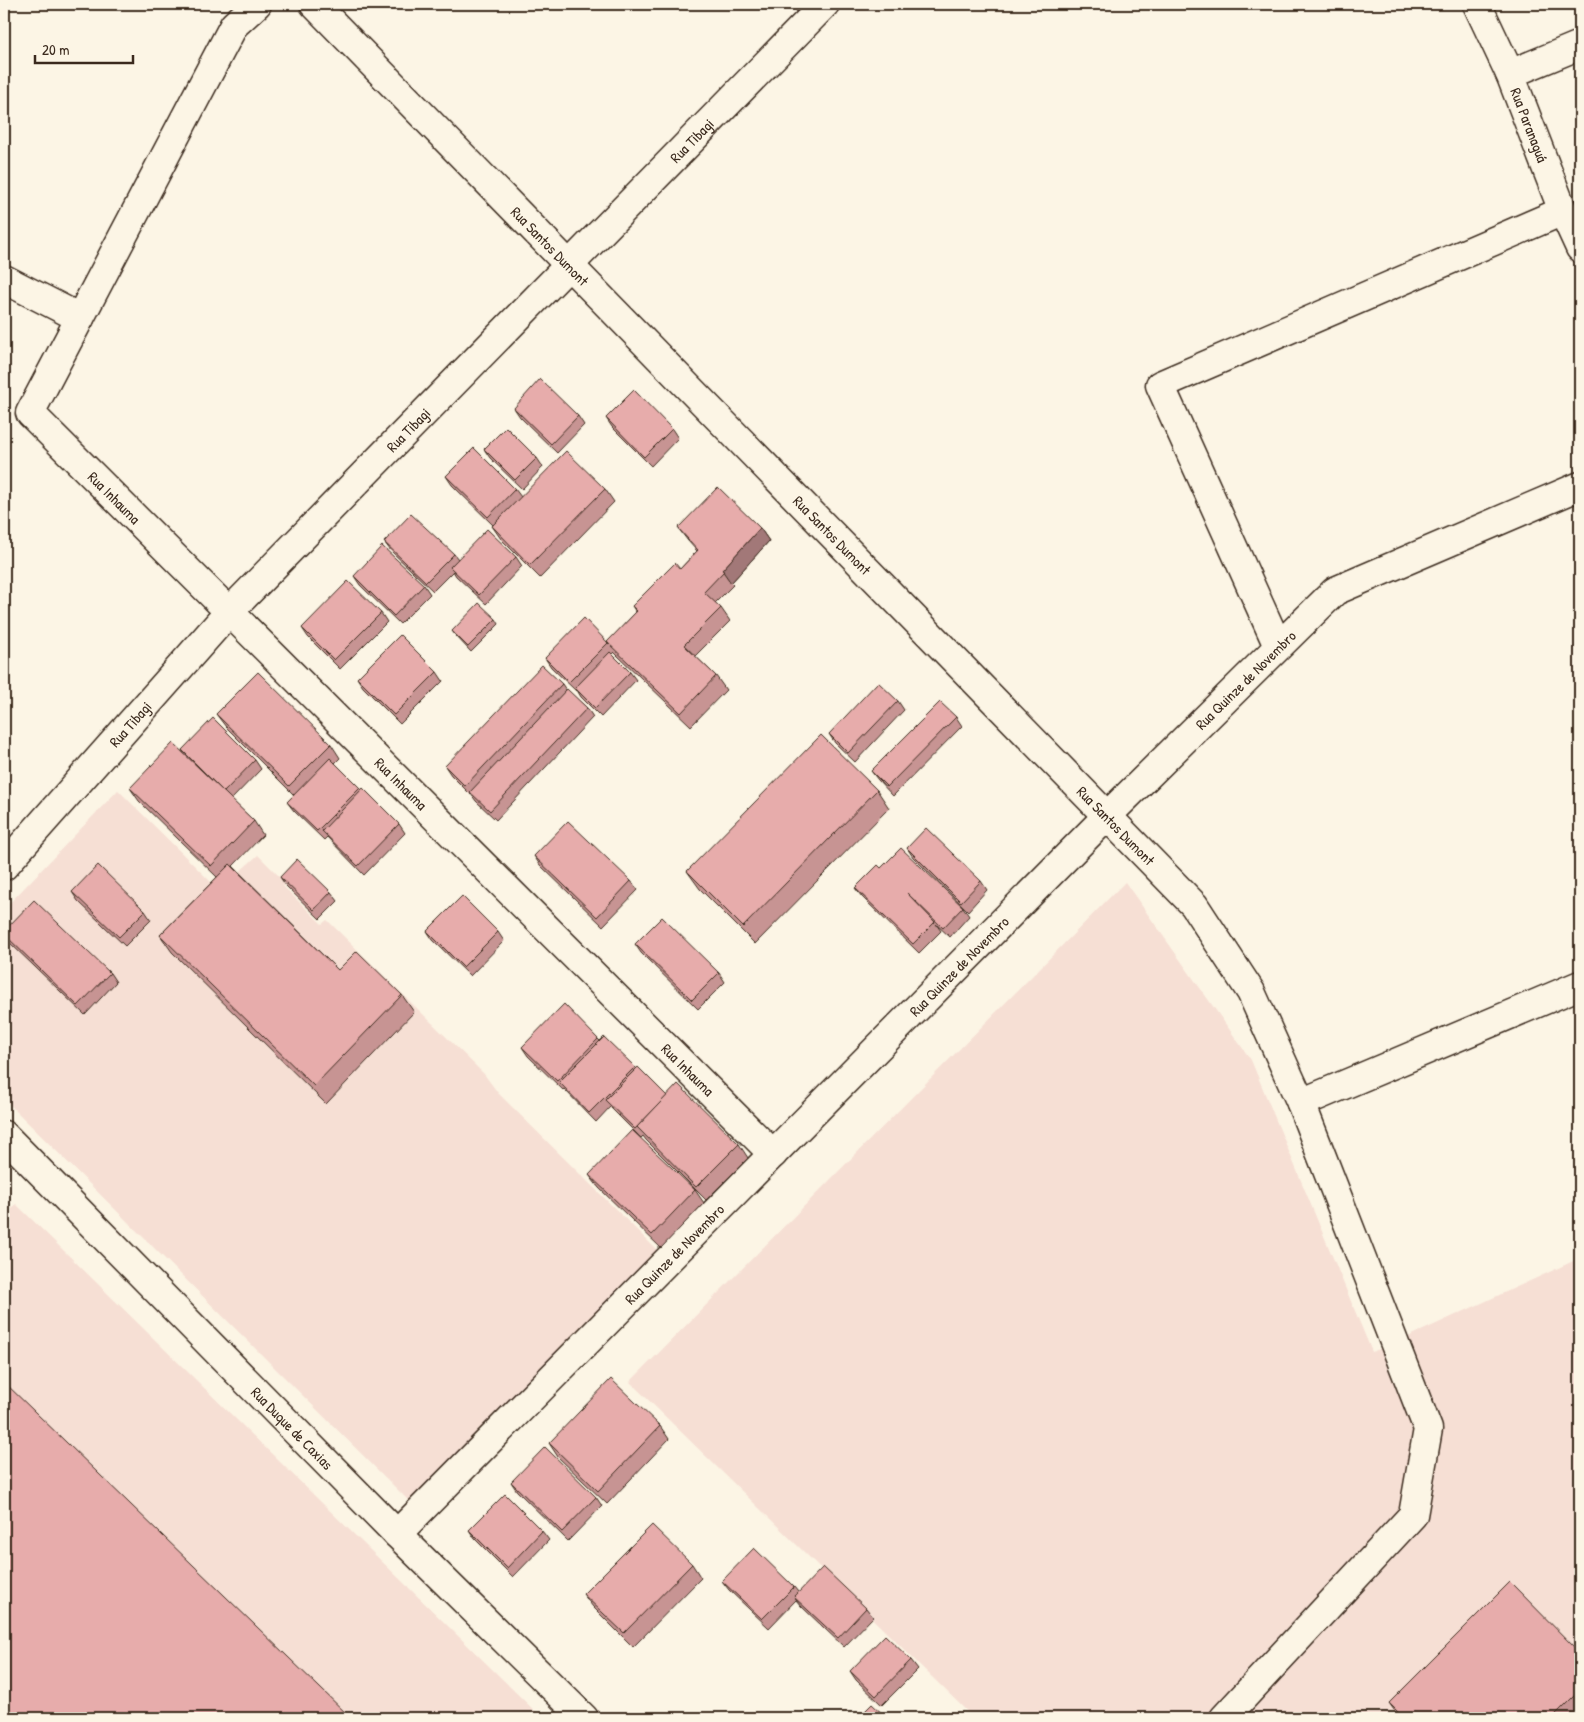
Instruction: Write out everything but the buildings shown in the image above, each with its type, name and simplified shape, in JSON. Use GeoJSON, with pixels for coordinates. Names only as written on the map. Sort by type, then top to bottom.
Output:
{"type":"FeatureCollection","features":[{"type":"Feature","properties":{"kind":"street"},"geometry":{"type":"LineString","coordinates":[[4,280],[80,318],[230,14],[257,4]]}},
{"type":"Feature","properties":{"kind":"street","name":"Rua Santos Dumont"},"geometry":{"type":"LineString","coordinates":[[314,4],[1194,905],[1251,992],[1301,1103],[1428,1429],[1413,1515],[1224,1718]]}},
{"type":"Feature","properties":{"kind":"street","name":"Rua Tibagi"},"geometry":{"type":"LineString","coordinates":[[4,866],[229,612],[825,4]]}},
{"type":"Feature","properties":{"kind":"street","name":"Rua Paranaguá"},"geometry":{"type":"LineString","coordinates":[[1477,4],[1510,74],[1563,211],[1580,248]]}},
{"type":"Feature","properties":{"kind":"street"},"geometry":{"type":"LineString","coordinates":[[1510,74],[1580,45]]}},
{"type":"Feature","properties":{"kind":"street"},"geometry":{"type":"LineString","coordinates":[[1278,646],[1160,385],[1563,211]]}},
{"type":"Feature","properties":{"kind":"street","name":"Rua Inhauma"},"geometry":{"type":"LineString","coordinates":[[80,318],[30,413],[773,1154]]}},
{"type":"Feature","properties":{"kind":"street","name":"Rua Quinze de Novembro"},"geometry":{"type":"LineString","coordinates":[[397,1534],[1106,817],[1335,590],[1580,486]]}},
{"type":"Feature","properties":{"kind":"street"},"geometry":{"type":"LineString","coordinates":[[1301,1103],[1580,985]]}},
{"type":"Feature","properties":{"kind":"street","name":"Rua Duque de Caxias"},"geometry":{"type":"LineString","coordinates":[[4,1135],[397,1534],[584,1718]]}},
{"type":"Feature","properties":{"kind":"shaded area"},"geometry":{"type":"Polygon","coordinates":[[[118,790],[219,890],[258,855],[286,883],[283,886],[322,924],[327,920],[484,1074],[498,1093],[661,1254],[411,1503],[4,1099],[4,909],[118,790]]]}},
{"type":"Feature","properties":{"kind":"shaded area"},"geometry":{"type":"Polygon","coordinates":[[[1125,882],[1251,1060],[1372,1352],[1580,1258],[1580,1718],[974,1718],[630,1382],[1125,882]]]}},
{"type":"Feature","properties":{"kind":"shaded area"},"geometry":{"type":"Polygon","coordinates":[[[16,1204],[542,1718],[4,1718],[4,1217],[16,1204]]]}}]}
